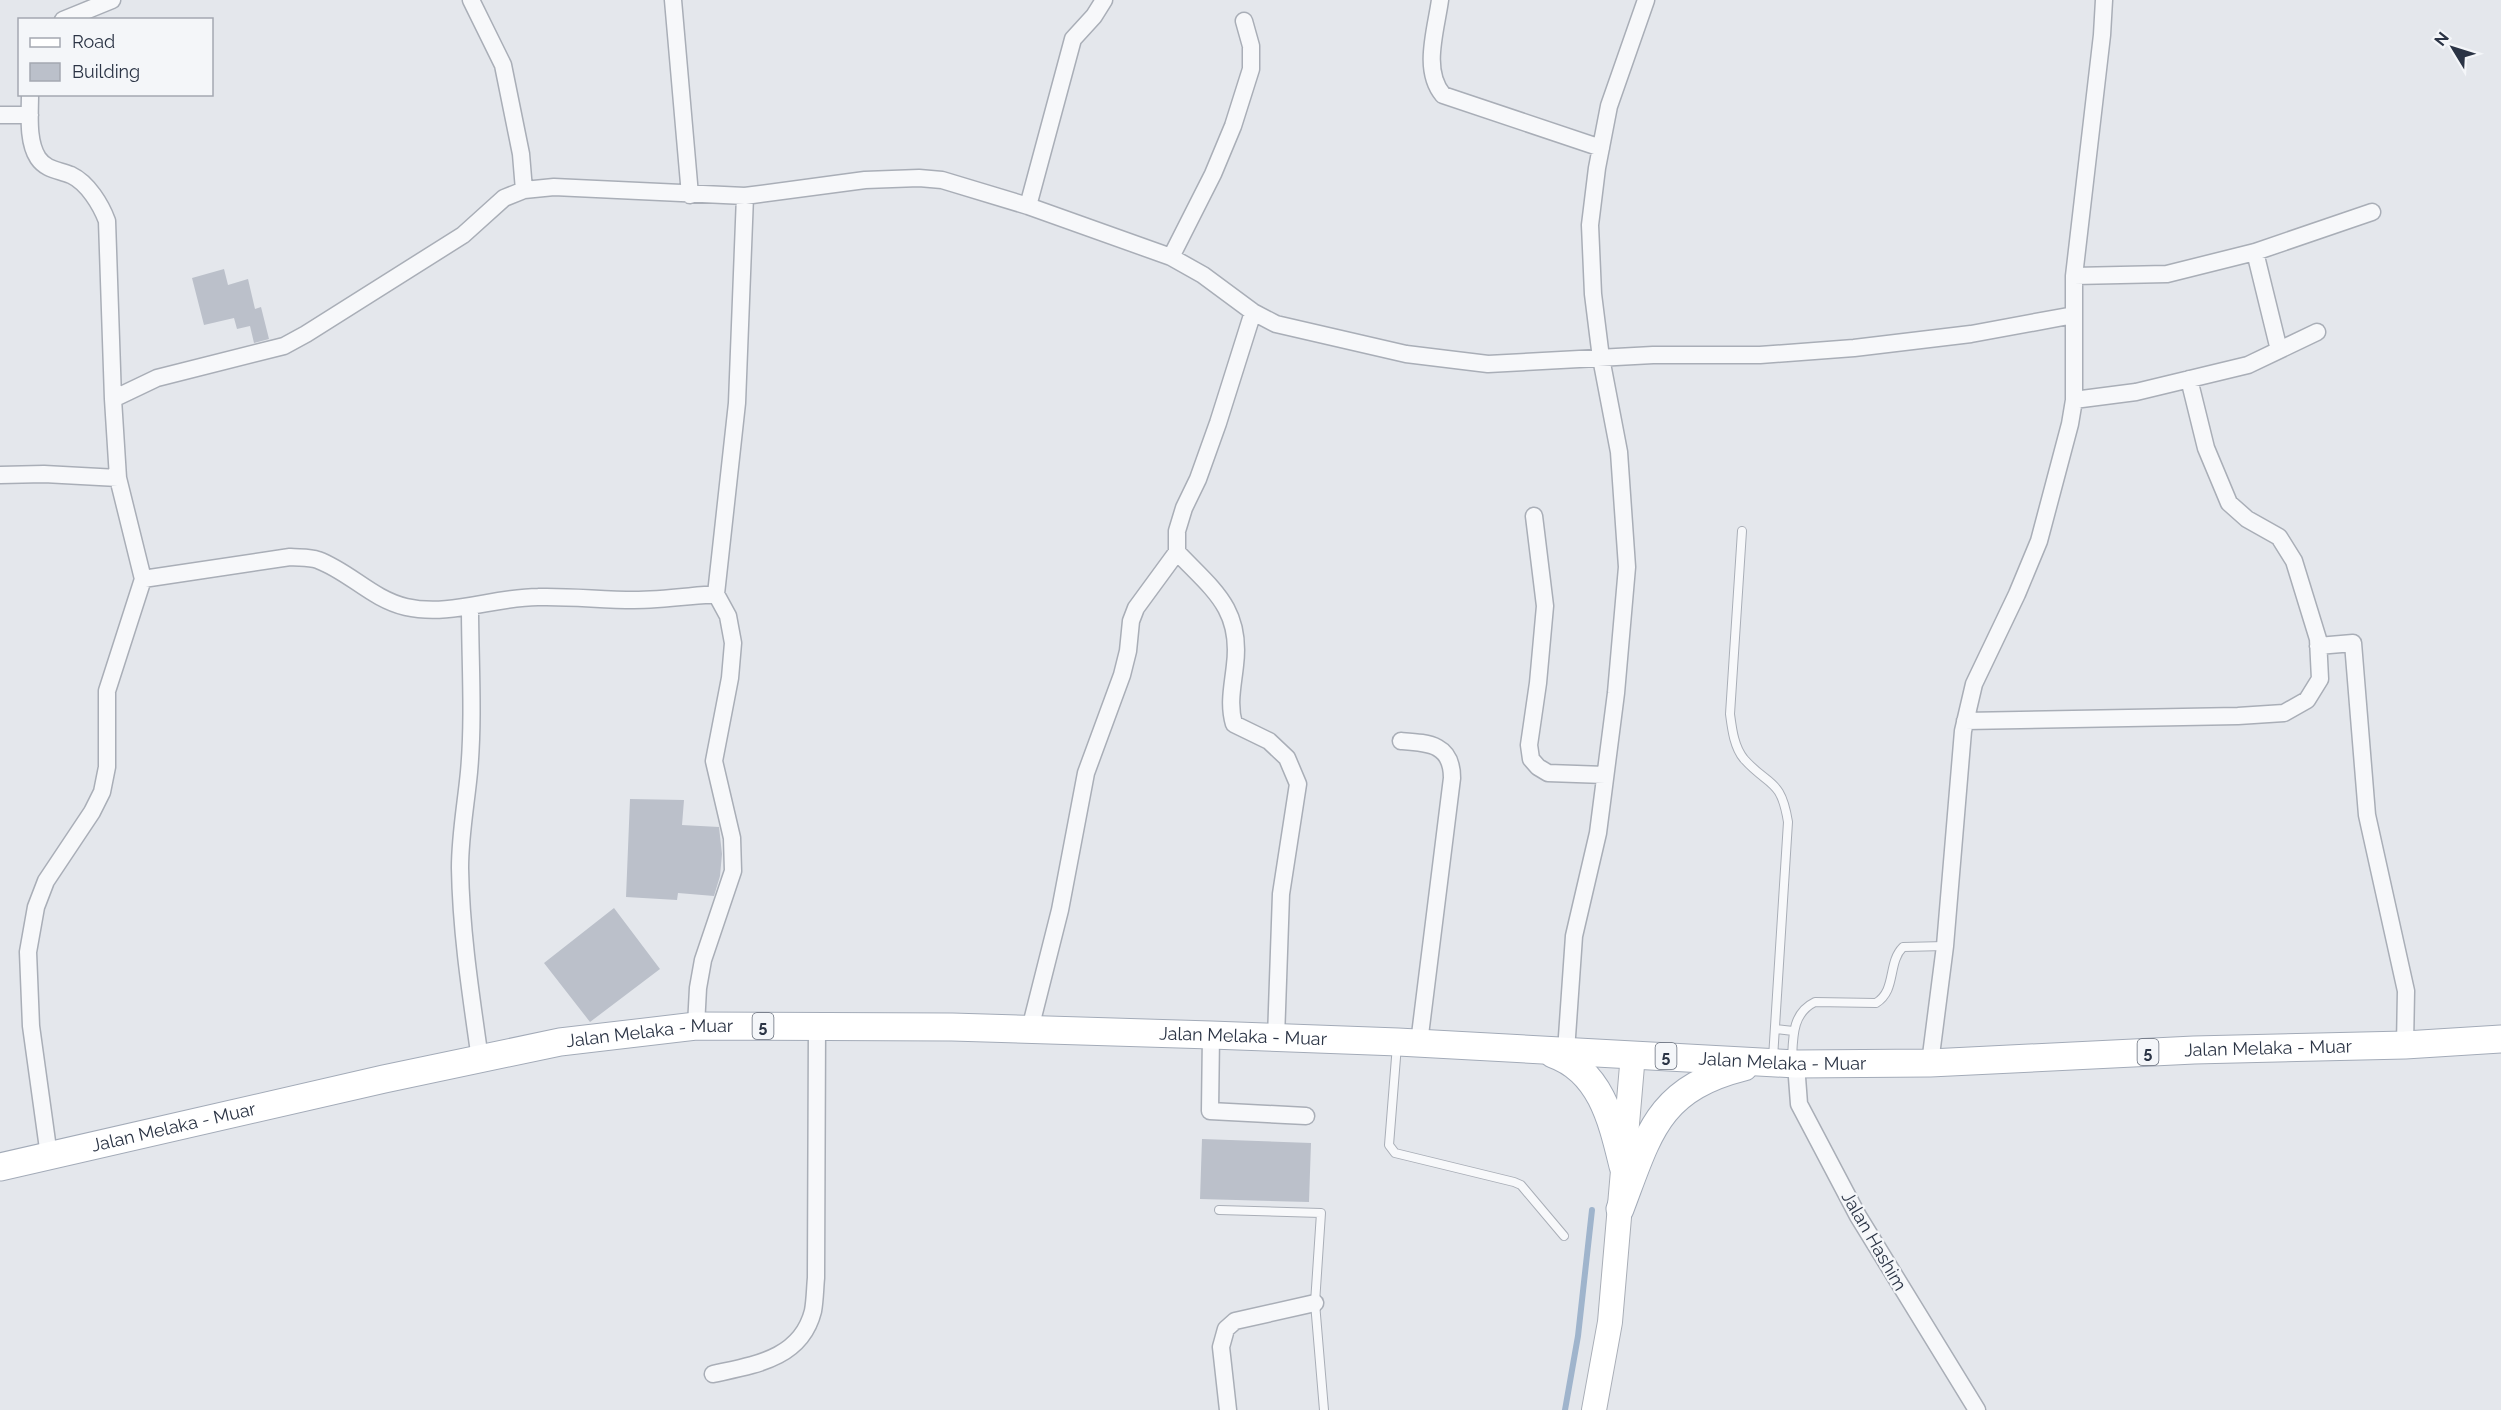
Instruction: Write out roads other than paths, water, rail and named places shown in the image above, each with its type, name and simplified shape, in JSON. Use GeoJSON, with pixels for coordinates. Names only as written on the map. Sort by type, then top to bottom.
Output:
{"type":"FeatureCollection","features":[{"type":"Feature","properties":{"kind":"main road","name":"Jalan Melaka - Muar"},"geometry":{"type":"LineString","coordinates":[[0,1167],[586,1037],[696,1026],[817,1025],[1211,1035],[1781,1063],[1930,1063],[2193,1050],[2405,1045],[2501,1039]]}},
{"type":"Feature","properties":{"kind":"main road"},"geometry":{"type":"LineString","coordinates":[[1553,1050],[1583,1070],[1600,1094],[1613,1122],[1623,1166]]}},
{"type":"Feature","properties":{"kind":"main road"},"geometry":{"type":"LineString","coordinates":[[1594,1410],[1610,1322],[1633,1054]]}},
{"type":"Feature","properties":{"kind":"main road"},"geometry":{"type":"LineString","coordinates":[[1620,1209],[1648,1136],[1666,1109],[1692,1087],[1716,1074],[1781,1063]]}},
{"type":"Feature","properties":{"kind":"street"},"geometry":{"type":"LineString","coordinates":[[68,18],[112,0]]}},
{"type":"Feature","properties":{"kind":"street"},"geometry":{"type":"LineString","coordinates":[[471,0],[503,65],[521,154],[524,190]]}},
{"type":"Feature","properties":{"kind":"street"},"geometry":{"type":"LineString","coordinates":[[674,0],[690,195]]}},
{"type":"Feature","properties":{"kind":"street"},"geometry":{"type":"LineString","coordinates":[[1028,206],[1073,39],[1094,16],[1104,0]]}},
{"type":"Feature","properties":{"kind":"street"},"geometry":{"type":"LineString","coordinates":[[1440,0],[1431,68],[1435,86],[1443,95],[1600,148]]}},
{"type":"Feature","properties":{"kind":"street"},"geometry":{"type":"LineString","coordinates":[[1553,1050],[1574,936],[1598,833],[1616,693],[1627,567],[1619,452],[1601,358],[1593,294],[1590,225],[1600,148],[1609,106],[1646,0]]}},
{"type":"Feature","properties":{"kind":"street"},"geometry":{"type":"LineString","coordinates":[[1930,1063],[1945,946],[1965,721],[1974,684],[2018,594],[2039,542],[2070,424],[2074,400],[2074,276],[2104,0]]}},
{"type":"Feature","properties":{"kind":"street"},"geometry":{"type":"LineString","coordinates":[[1171,257],[1213,174],[1233,126],[1251,69],[1251,46],[1244,21]]}},
{"type":"Feature","properties":{"kind":"street"},"geometry":{"type":"LineString","coordinates":[[30,96],[32,147],[38,158],[43,165],[73,176],[101,205],[108,221],[113,399],[118,478],[143,579],[107,691],[107,767],[102,792],[92,812],[46,881],[36,907],[28,952],[31,1026],[49,1156]]}},
{"type":"Feature","properties":{"kind":"street"},"geometry":{"type":"LineString","coordinates":[[0,115],[30,115]]}},
{"type":"Feature","properties":{"kind":"street"},"geometry":{"type":"LineString","coordinates":[[113,399],[157,378],[284,346],[464,235],[504,198],[524,190],[554,187],[745,196],[865,180],[919,177],[942,180],[1028,206],[1171,257],[1203,275],[1253,312],[1276,324],[1406,354],[1488,364],[1653,355],[1760,355],[1854,348],[1971,334],[2074,315]]}},
{"type":"Feature","properties":{"kind":"street"},"geometry":{"type":"LineString","coordinates":[[696,1026],[698,988],[703,960],[733,871],[732,838],[714,761],[730,678],[733,643],[728,616],[716,594],[737,403],[745,196]]}},
{"type":"Feature","properties":{"kind":"street"},"geometry":{"type":"LineString","coordinates":[[2074,276],[2166,274],[2255,252],[2372,212]]}},
{"type":"Feature","properties":{"kind":"street"},"geometry":{"type":"LineString","coordinates":[[2255,252],[2280,350]]}},
{"type":"Feature","properties":{"kind":"street"},"geometry":{"type":"LineString","coordinates":[[1030,1029],[1060,910],[1086,773],[1122,675],[1128,651],[1131,621],[1136,608],[1177,552],[1177,531],[1184,508],[1198,478],[1218,423],[1253,312]]}},
{"type":"Feature","properties":{"kind":"street"},"geometry":{"type":"LineString","coordinates":[[2074,400],[2136,392],[2248,365],[2318,332]]}},
{"type":"Feature","properties":{"kind":"street"},"geometry":{"type":"LineString","coordinates":[[1965,721],[2238,716],[2284,713],[2307,700],[2320,679],[2318,646],[2294,561],[2280,537],[2247,519],[2229,504],[2206,448],[2190,379]]}},
{"type":"Feature","properties":{"kind":"street"},"geometry":{"type":"LineString","coordinates":[[0,475],[118,478]]}},
{"type":"Feature","properties":{"kind":"street"},"geometry":{"type":"LineString","coordinates":[[1534,516],[1545,606],[1529,746],[1531,759],[1548,773],[1605,775]]}},
{"type":"Feature","properties":{"kind":"street"},"geometry":{"type":"LineString","coordinates":[[1177,552],[1216,592],[1226,606],[1238,639],[1230,710],[1234,724],[1269,741],[1287,758],[1298,784],[1281,894],[1276,1038]]}},
{"type":"Feature","properties":{"kind":"street"},"geometry":{"type":"LineString","coordinates":[[143,579],[290,557],[307,558],[334,567],[378,597],[407,607],[435,609],[470,607],[505,598],[539,596],[635,600],[716,594]]}},
{"type":"Feature","properties":{"kind":"street"},"geometry":{"type":"LineString","coordinates":[[470,607],[471,732],[469,771],[460,842],[460,870],[468,974],[480,1059]]}},
{"type":"Feature","properties":{"kind":"street"},"geometry":{"type":"LineString","coordinates":[[2318,646],[2353,643],[2367,814],[2406,991],[2405,1045]]}},
{"type":"Feature","properties":{"kind":"street"},"geometry":{"type":"LineString","coordinates":[[1401,741],[1427,743],[1438,747],[1447,754],[1452,764],[1452,778],[1408,1043]]}},
{"type":"Feature","properties":{"kind":"street"},"geometry":{"type":"LineString","coordinates":[[713,1374],[758,1364],[783,1354],[802,1336],[813,1311],[816,1278],[817,1025]]}},
{"type":"Feature","properties":{"kind":"street"},"geometry":{"type":"LineString","coordinates":[[1211,1035],[1210,1111],[1306,1116]]}},
{"type":"Feature","properties":{"kind":"street","name":"Jalan Hashim"},"geometry":{"type":"LineString","coordinates":[[1781,1063],[1799,1104],[1858,1216],[1977,1410]]}},
{"type":"Feature","properties":{"kind":"street"},"geometry":{"type":"LineString","coordinates":[[1228,1410],[1221,1347],[1226,1329],[1235,1321],[1315,1303]]}},
{"type":"Feature","properties":{"kind":"lane"},"geometry":{"type":"LineString","coordinates":[[1742,531],[1730,714],[1734,740],[1742,758],[1774,783],[1785,801],[1788,822],[1776,1029],[1781,1063]]}},
{"type":"Feature","properties":{"kind":"lane"},"geometry":{"type":"LineString","coordinates":[[1781,1063],[1793,1030],[1806,1006],[1815,1002],[1868,1004],[1883,999],[1889,990],[1899,951],[1903,947],[1945,946]]}},
{"type":"Feature","properties":{"kind":"lane"},"geometry":{"type":"LineString","coordinates":[[1776,1029],[1793,1030]]}},
{"type":"Feature","properties":{"kind":"lane"},"geometry":{"type":"LineString","coordinates":[[1408,1043],[1389,1145],[1395,1153],[1521,1185],[1564,1236]]}},
{"type":"Feature","properties":{"kind":"lane"},"geometry":{"type":"LineString","coordinates":[[1219,1210],[1321,1213],[1315,1303],[1324,1410]]}},
{"type":"Feature","properties":{"kind":"waterway"},"geometry":{"type":"LineString","coordinates":[[1565,1410],[1578,1336],[1592,1210]]}}]}
